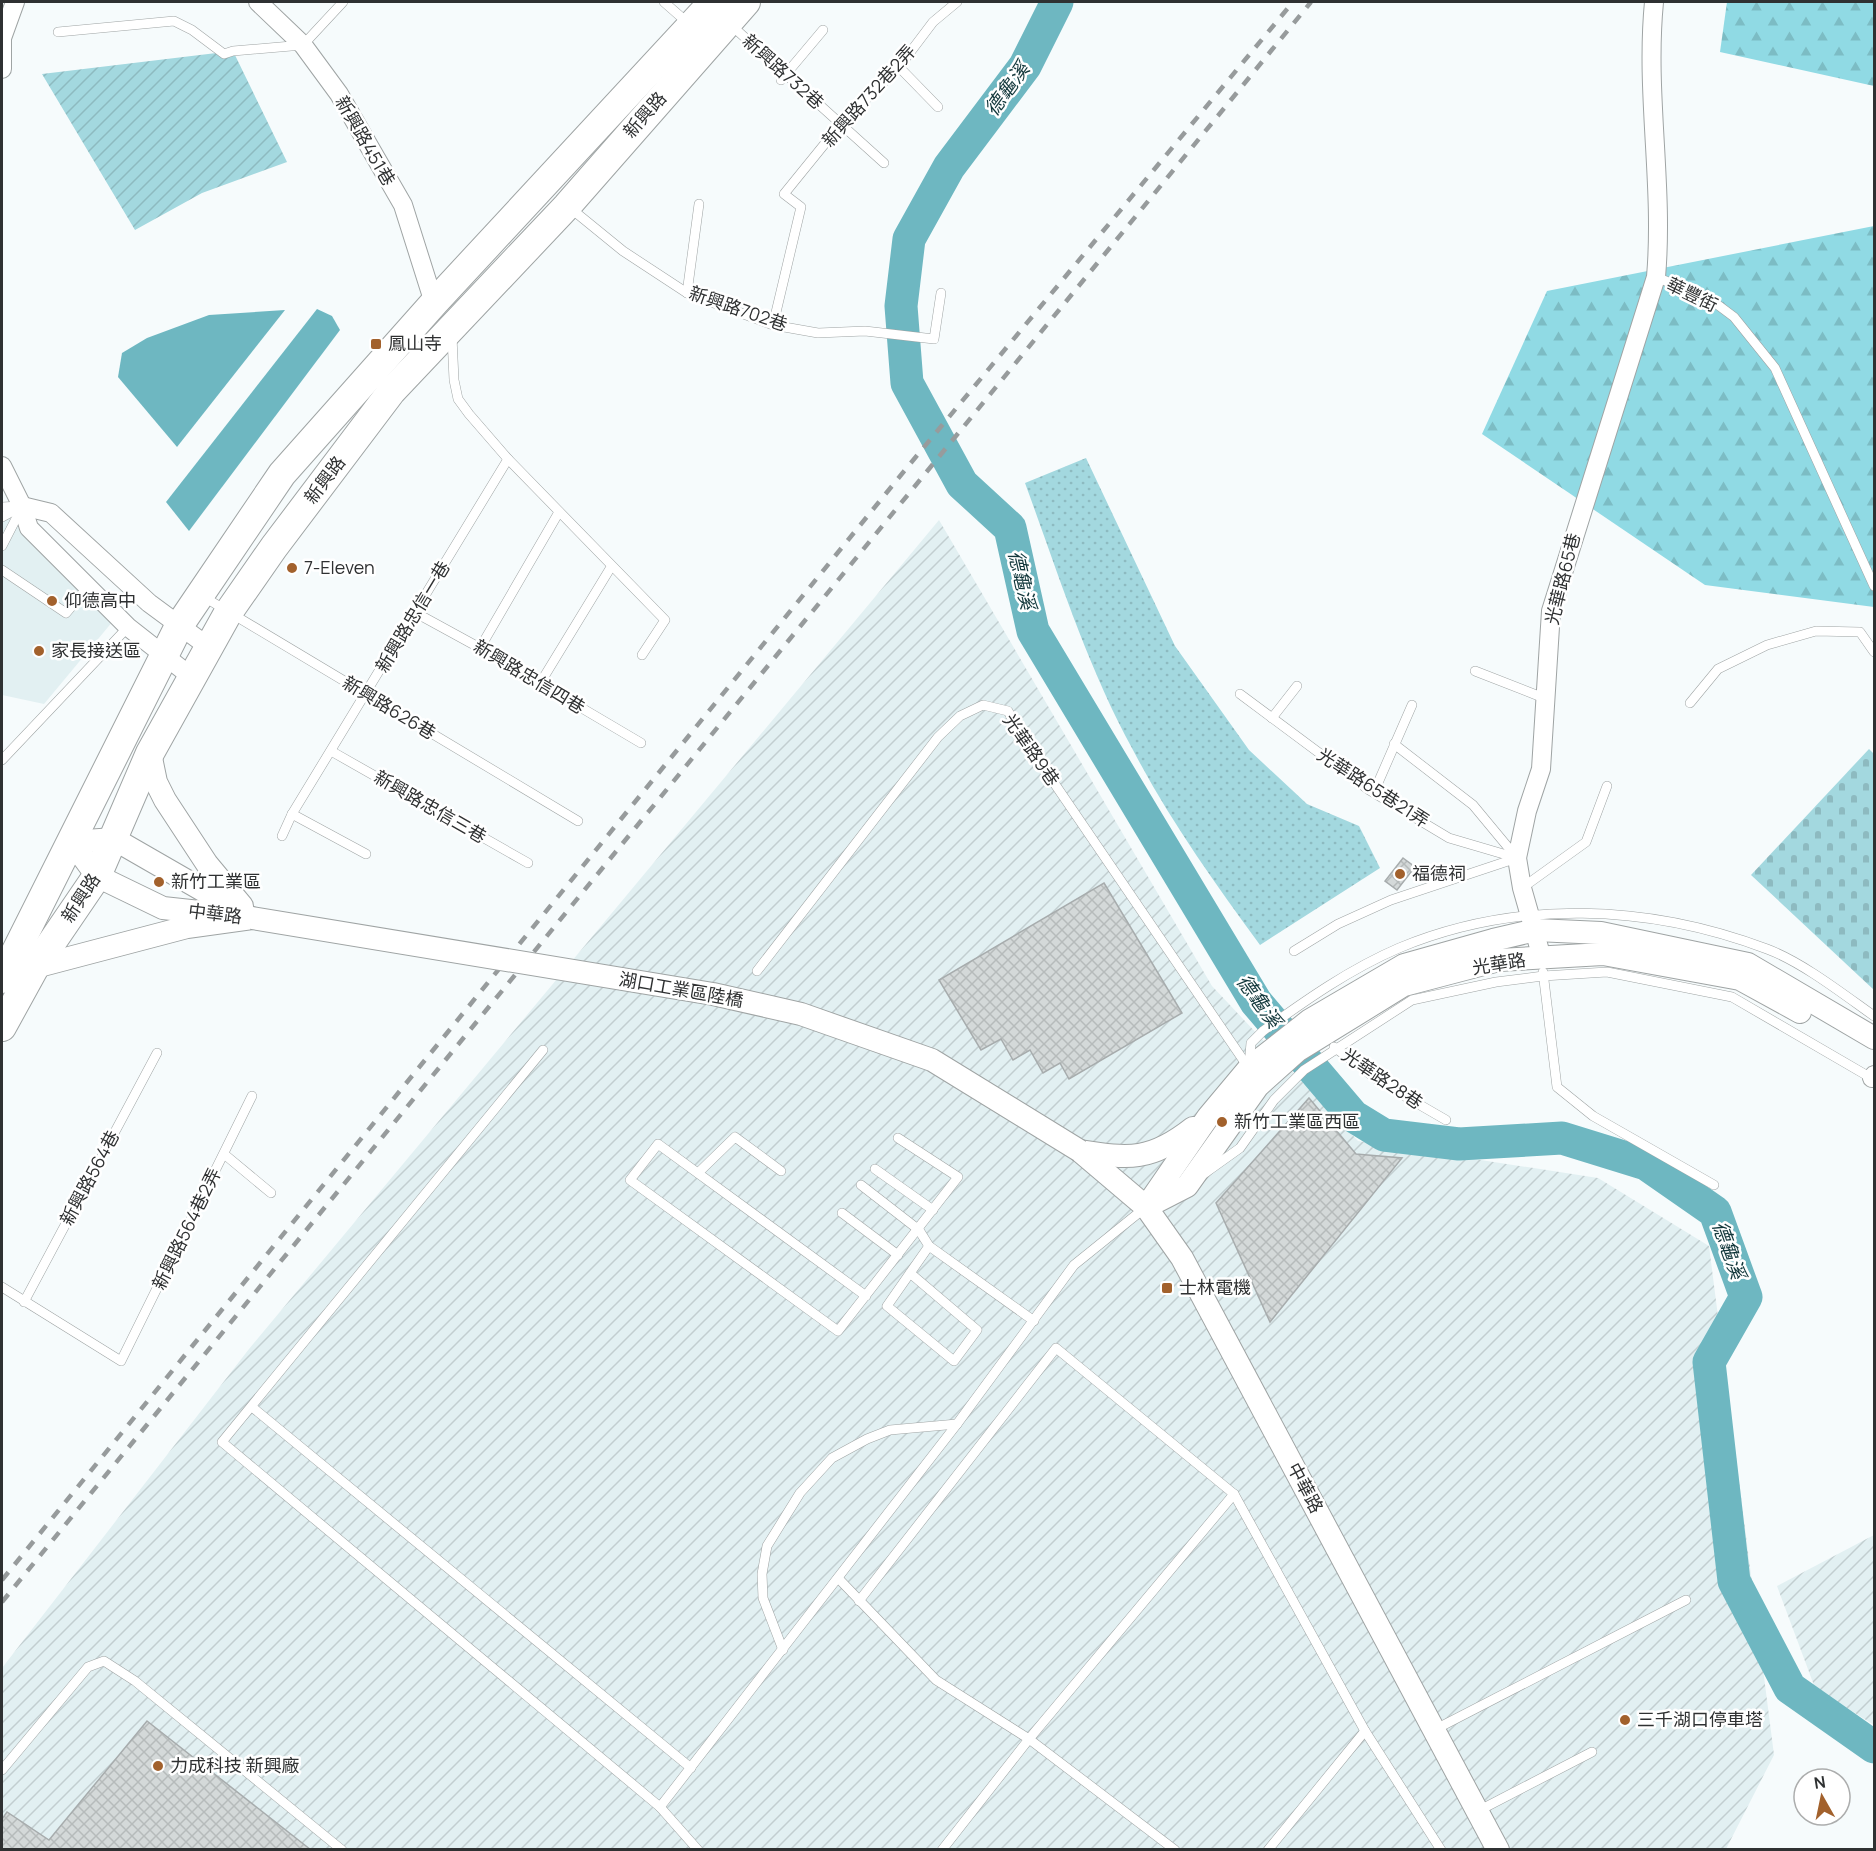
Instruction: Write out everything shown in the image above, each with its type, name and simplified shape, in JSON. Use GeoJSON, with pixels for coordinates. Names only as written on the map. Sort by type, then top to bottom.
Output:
{"type":"FeatureCollection","features":[{"type":"Feature","properties":{"kind":"main road","name":"新興路"},"geometry":{"type":"LineString","coordinates":[[2,1028],[35,967],[97,876],[150,753],[228,613],[391,392],[443,314],[691,26],[722,9]]}},
{"type":"Feature","properties":{"kind":"main road","name":"新興路"},"geometry":{"type":"LineString","coordinates":[[2,979],[179,626],[282,474],[443,314],[567,206],[722,9]]}},
{"type":"Feature","properties":{"kind":"street"},"geometry":{"type":"LineString","coordinates":[[2,69],[2,39],[15,2]]}},
{"type":"Feature","properties":{"kind":"street","name":"新興路451巷"},"geometry":{"type":"LineString","coordinates":[[258,2],[303,45],[339,94],[403,206],[443,314]]}},
{"type":"Feature","properties":{"kind":"street","name":"華豐街"},"geometry":{"type":"LineString","coordinates":[[1654,2],[1650,42],[1659,244],[1656,277]]}},
{"type":"Feature","properties":{"kind":"street","name":"光華路65巷"},"geometry":{"type":"LineString","coordinates":[[1543,967],[1522,888],[1517,858],[1527,811],[1541,770],[1551,611],[1656,277]]}},
{"type":"Feature","properties":{"kind":"street"},"geometry":{"type":"LineString","coordinates":[[2,466],[22,507],[28,528],[128,627],[193,678]]}},
{"type":"Feature","properties":{"kind":"street"},"geometry":{"type":"LineString","coordinates":[[22,507],[51,513],[149,603],[210,648]]}},
{"type":"Feature","properties":{"kind":"street"},"geometry":{"type":"LineString","coordinates":[[150,753],[156,782],[165,800],[207,864],[252,918]]}},
{"type":"Feature","properties":{"kind":"street"},"geometry":{"type":"LineString","coordinates":[[72,842],[114,838]]}},
{"type":"Feature","properties":{"kind":"street","name":"中華路"},"geometry":{"type":"LineString","coordinates":[[114,838],[252,918]]}},
{"type":"Feature","properties":{"kind":"street","name":"中華路"},"geometry":{"type":"LineString","coordinates":[[72,842],[97,876],[163,908],[252,918]]}},
{"type":"Feature","properties":{"kind":"street"},"geometry":{"type":"LineString","coordinates":[[35,967],[187,927],[252,918]]}},
{"type":"Feature","properties":{"kind":"street","name":"湖口工業區陸橋"},"geometry":{"type":"LineString","coordinates":[[252,918],[713,994],[801,1014],[932,1060],[1080,1151]]}},
{"type":"Feature","properties":{"kind":"street","name":"光華路"},"geometry":{"type":"LineString","coordinates":[[1317,1035],[1404,965],[1533,923],[1601,933],[1748,964],[1875,1038]]}},
{"type":"Feature","properties":{"kind":"street","name":"光華路"},"geometry":{"type":"LineString","coordinates":[[1146,1207],[1208,1117],[1249,1068],[1317,1035],[1404,985],[1499,960],[1543,967],[1603,954],[1740,979],[1875,1053]]}},
{"type":"Feature","properties":{"kind":"street","name":"光華路"},"geometry":{"type":"LineString","coordinates":[[1146,1207],[1187,1186],[1284,1051]]}},
{"type":"Feature","properties":{"kind":"street"},"geometry":{"type":"LineString","coordinates":[[1080,1151],[1118,1157],[1160,1151],[1208,1117]]}},
{"type":"Feature","properties":{"kind":"street","name":"中華路"},"geometry":{"type":"LineString","coordinates":[[1080,1151],[1146,1207],[1182,1258],[1498,1850]]}},
{"type":"Feature","properties":{"kind":"lane"},"geometry":{"type":"LineString","coordinates":[[58,32],[174,21],[192,30],[224,54],[233,51],[303,45],[343,2]]}},
{"type":"Feature","properties":{"kind":"lane"},"geometry":{"type":"LineString","coordinates":[[664,2],[691,26]]}},
{"type":"Feature","properties":{"kind":"lane","name":"新興路732巷2弄"},"geometry":{"type":"LineString","coordinates":[[773,325],[801,207],[784,194],[840,125],[898,67],[933,22],[957,2]]}},
{"type":"Feature","properties":{"kind":"lane","name":"新興路732巷"},"geometry":{"type":"LineString","coordinates":[[722,9],[783,76],[884,163]]}},
{"type":"Feature","properties":{"kind":"lane"},"geometry":{"type":"LineString","coordinates":[[783,76],[823,30]]}},
{"type":"Feature","properties":{"kind":"lane"},"geometry":{"type":"LineString","coordinates":[[898,67],[939,107]]}},
{"type":"Feature","properties":{"kind":"lane"},"geometry":{"type":"LineString","coordinates":[[687,293],[699,204]]}},
{"type":"Feature","properties":{"kind":"lane","name":"新興路702巷"},"geometry":{"type":"LineString","coordinates":[[567,206],[624,251],[687,293],[773,325],[818,333],[865,331],[934,339],[941,293]]}},
{"type":"Feature","properties":{"kind":"lane","name":"華豐街"},"geometry":{"type":"LineString","coordinates":[[1656,277],[1710,299],[1734,317],[1775,368],[1875,586]]}},
{"type":"Feature","properties":{"kind":"lane"},"geometry":{"type":"LineString","coordinates":[[443,314],[458,399],[508,459],[665,620],[642,655]]}},
{"type":"Feature","properties":{"kind":"lane","name":"新興路忠信一巷"},"geometry":{"type":"LineString","coordinates":[[282,836],[292,814],[508,459]]}},
{"type":"Feature","properties":{"kind":"lane"},"geometry":{"type":"LineString","coordinates":[[2,507],[22,507]]}},
{"type":"Feature","properties":{"kind":"lane"},"geometry":{"type":"LineString","coordinates":[[2,516],[22,507]]}},
{"type":"Feature","properties":{"kind":"lane"},"geometry":{"type":"LineString","coordinates":[[2,546],[22,507]]}},
{"type":"Feature","properties":{"kind":"lane"},"geometry":{"type":"LineString","coordinates":[[480,648],[559,512]]}},
{"type":"Feature","properties":{"kind":"lane"},"geometry":{"type":"LineString","coordinates":[[539,684],[611,567]]}},
{"type":"Feature","properties":{"kind":"lane"},"geometry":{"type":"LineString","coordinates":[[2,570],[66,613],[88,587]]}},
{"type":"Feature","properties":{"kind":"lane","name":"新興路626巷"},"geometry":{"type":"LineString","coordinates":[[200,595],[578,821]]}},
{"type":"Feature","properties":{"kind":"lane","name":"新興路忠信四巷"},"geometry":{"type":"LineString","coordinates":[[416,613],[641,743]]}},
{"type":"Feature","properties":{"kind":"lane"},"geometry":{"type":"LineString","coordinates":[[2,760],[128,627]]}},
{"type":"Feature","properties":{"kind":"lane"},"geometry":{"type":"LineString","coordinates":[[1690,703],[1718,669],[1767,645],[1816,631],[1860,632],[1875,652]]}},
{"type":"Feature","properties":{"kind":"lane"},"geometry":{"type":"LineString","coordinates":[[1474,671],[1544,698]]}},
{"type":"Feature","properties":{"kind":"lane"},"geometry":{"type":"LineString","coordinates":[[1272,718],[1297,686]]}},
{"type":"Feature","properties":{"kind":"lane","name":"光華路65巷21弄"},"geometry":{"type":"LineString","coordinates":[[1240,694],[1374,792],[1449,838],[1517,858]]}},
{"type":"Feature","properties":{"kind":"lane","name":"光華路9巷"},"geometry":{"type":"LineString","coordinates":[[757,971],[938,736],[960,716],[983,705],[1008,711],[1020,733],[1249,1068]]}},
{"type":"Feature","properties":{"kind":"lane"},"geometry":{"type":"LineString","coordinates":[[1374,792],[1412,705]]}},
{"type":"Feature","properties":{"kind":"lane"},"geometry":{"type":"LineString","coordinates":[[1294,951],[1338,924],[1392,900],[1517,858],[1473,805],[1394,744]]}},
{"type":"Feature","properties":{"kind":"lane","name":"新興路忠信三巷"},"geometry":{"type":"LineString","coordinates":[[331,751],[528,863]]}},
{"type":"Feature","properties":{"kind":"lane"},"geometry":{"type":"LineString","coordinates":[[1522,888],[1586,842],[1607,786]]}},
{"type":"Feature","properties":{"kind":"lane"},"geometry":{"type":"LineString","coordinates":[[292,814],[366,854]]}},
{"type":"Feature","properties":{"kind":"lane","name":"光華路"},"geometry":{"type":"LineString","coordinates":[[1533,923],[1610,912],[1676,923],[1768,950],[1827,983],[1875,1016]]}},
{"type":"Feature","properties":{"kind":"lane"},"geometry":{"type":"LineString","coordinates":[[1543,967],[1557,1087],[1593,1116],[1714,1185]]}},
{"type":"Feature","properties":{"kind":"lane","name":"光華路"},"geometry":{"type":"LineString","coordinates":[[1543,967],[1607,972],[1732,997],[1874,1078]]}},
{"type":"Feature","properties":{"kind":"lane","name":"光華路"},"geometry":{"type":"LineString","coordinates":[[1284,1051],[1317,1035]]}},
{"type":"Feature","properties":{"kind":"lane","name":"光華路28巷"},"geometry":{"type":"LineString","coordinates":[[1317,1035],[1382,1083],[1446,1120]]}},
{"type":"Feature","properties":{"kind":"lane"},"geometry":{"type":"LineString","coordinates":[[543,1050],[222,1442],[660,1807],[698,1850]]}},
{"type":"Feature","properties":{"kind":"lane","name":"新興路564巷"},"geometry":{"type":"LineString","coordinates":[[24,1302],[157,1053]]}},
{"type":"Feature","properties":{"kind":"lane","name":"新興路564巷2弄"},"geometry":{"type":"LineString","coordinates":[[24,1302],[121,1361],[252,1096]]}},
{"type":"Feature","properties":{"kind":"lane"},"geometry":{"type":"LineString","coordinates":[[698,1173],[735,1137],[781,1171]]}},
{"type":"Feature","properties":{"kind":"lane"},"geometry":{"type":"LineString","coordinates":[[866,1296],[658,1144],[630,1180],[838,1331],[919,1230],[958,1177],[898,1138]]}},
{"type":"Feature","properties":{"kind":"lane"},"geometry":{"type":"LineString","coordinates":[[224,1154],[271,1193]]}},
{"type":"Feature","properties":{"kind":"lane"},"geometry":{"type":"LineString","coordinates":[[875,1169],[933,1210]]}},
{"type":"Feature","properties":{"kind":"lane"},"geometry":{"type":"LineString","coordinates":[[861,1185],[919,1230],[929,1246],[1034,1322]]}},
{"type":"Feature","properties":{"kind":"lane"},"geometry":{"type":"LineString","coordinates":[[660,1807],[957,1424],[1074,1265],[1146,1207]]}},
{"type":"Feature","properties":{"kind":"lane"},"geometry":{"type":"LineString","coordinates":[[842,1213],[898,1254]]}},
{"type":"Feature","properties":{"kind":"lane"},"geometry":{"type":"LineString","coordinates":[[910,1273],[977,1330],[954,1361],[887,1306],[910,1273],[929,1246]]}},
{"type":"Feature","properties":{"kind":"lane"},"geometry":{"type":"LineString","coordinates":[[2,1287],[24,1302]]}},
{"type":"Feature","properties":{"kind":"lane"},"geometry":{"type":"LineString","coordinates":[[859,1601],[1056,1348],[1234,1494],[1365,1731],[1441,1850]]}},
{"type":"Feature","properties":{"kind":"lane"},"geometry":{"type":"LineString","coordinates":[[252,1407],[691,1768]]}},
{"type":"Feature","properties":{"kind":"lane"},"geometry":{"type":"LineString","coordinates":[[783,1650],[763,1598],[762,1574],[767,1546],[800,1493],[832,1458],[867,1439],[890,1430],[957,1424]]}},
{"type":"Feature","properties":{"kind":"lane"},"geometry":{"type":"LineString","coordinates":[[942,1850],[1029,1739],[1234,1494]]}},
{"type":"Feature","properties":{"kind":"lane"},"geometry":{"type":"LineString","coordinates":[[838,1578],[936,1680],[1029,1739],[1175,1850]]}},
{"type":"Feature","properties":{"kind":"lane"},"geometry":{"type":"LineString","coordinates":[[1434,1730],[1686,1600]]}},
{"type":"Feature","properties":{"kind":"lane"},"geometry":{"type":"LineString","coordinates":[[2,1770],[88,1667],[104,1661],[135,1681],[342,1850]]}},
{"type":"Feature","properties":{"kind":"lane"},"geometry":{"type":"LineString","coordinates":[[1268,1850],[1365,1731]]}},
{"type":"Feature","properties":{"kind":"lane"},"geometry":{"type":"LineString","coordinates":[[1478,1812],[1592,1752]]}},
{"type":"Feature","properties":{"kind":"shaded area"},"geometry":{"type":"Polygon","coordinates":[[[317,309],[332,316],[340,330],[189,531],[166,502],[317,309]]]}},
{"type":"Feature","properties":{"kind":"shaded area"},"geometry":{"type":"Polygon","coordinates":[[[285,310],[177,447],[118,377],[122,353],[147,338],[209,315],[285,310]]]}},
{"type":"Feature","properties":{"kind":"shaded area","name":"仰德高中"},"geometry":{"type":"Polygon","coordinates":[[[2,511],[118,615],[44,704],[2,695],[2,511]]]}},
{"type":"Feature","properties":{"kind":"shaded area"},"geometry":{"type":"Polygon","coordinates":[[[939,520],[1212,986],[1358,1141],[1598,1178],[1709,1246],[1774,1755],[1726,1849],[2,1850],[2,1668],[249,1349],[939,520]]]}},
{"type":"Feature","properties":{"kind":"shaded area"},"geometry":{"type":"Polygon","coordinates":[[[1874,1535],[1874,1725],[1815,1688],[1777,1586],[1874,1535]]]}},
{"type":"Feature","properties":{"kind":"green space"},"geometry":{"type":"Polygon","coordinates":[[[1727,2],[1874,2],[1874,86],[1720,52],[1727,2]]]}},
{"type":"Feature","properties":{"kind":"green space"},"geometry":{"type":"Polygon","coordinates":[[[233,51],[287,162],[202,193],[135,230],[42,74],[233,51]]]}},
{"type":"Feature","properties":{"kind":"green space"},"geometry":{"type":"Polygon","coordinates":[[[1874,226],[1874,607],[1705,585],[1482,434],[1547,291],[1874,226]]]}},
{"type":"Feature","properties":{"kind":"green space"},"geometry":{"type":"Polygon","coordinates":[[[1086,458],[1175,646],[1249,750],[1307,804],[1359,826],[1380,868],[1260,945],[1177,825],[1147,776],[1117,718],[1101,686],[1074,619],[1025,483],[1086,458]]]}},
{"type":"Feature","properties":{"kind":"green space"},"geometry":{"type":"Polygon","coordinates":[[[1869,749],[1874,754],[1874,990],[1751,875],[1869,749]]]}},
{"type":"Feature","properties":{"kind":"building","name":"福德祠"},"geometry":{"type":"Polygon","coordinates":[[[1403,858],[1415,867],[1397,890],[1385,881],[1403,858]]]}},
{"type":"Feature","properties":{"kind":"building"},"geometry":{"type":"Polygon","coordinates":[[[1104,883],[1182,1013],[1069,1079],[1060,1063],[1043,1073],[1030,1050],[1013,1060],[1001,1039],[981,1050],[939,980],[1104,883]]]}},
{"type":"Feature","properties":{"kind":"building"},"geometry":{"type":"Polygon","coordinates":[[[1309,1098],[1356,1154],[1402,1158],[1270,1322],[1216,1203],[1309,1098]]]}},
{"type":"Feature","properties":{"kind":"building","name":"力成科技 新興廠"},"geometry":{"type":"Polygon","coordinates":[[[147,1721],[311,1850],[2,1850],[2,1819],[7,1812],[49,1840],[147,1721]]]}},
{"type":"Feature","properties":{"kind":"waterway","name":"德龜溪"},"geometry":{"type":"LineString","coordinates":[[1057,2],[1025,66],[949,167],[909,239],[901,306],[907,383],[962,484],[1010,528],[1033,631],[1256,1002],[1353,1116],[1384,1135],[1459,1144],[1562,1138],[1646,1164],[1715,1212],[1746,1297],[1709,1362],[1734,1581],[1790,1688],[1874,1747]]}},
{"type":"Feature","properties":{"kind":"railway"},"geometry":{"type":"LineString","coordinates":[[2,1580],[905,470],[1293,2]]}},
{"type":"Feature","properties":{"kind":"railway"},"geometry":{"type":"LineString","coordinates":[[2,1602],[1311,2]]}},
{"type":"Feature","properties":{"kind":"place","name":"鳳山寺"},"geometry":{"type":"Point","coordinates":[376,344]}},
{"type":"Feature","properties":{"kind":"place","name":"7-Eleven"},"geometry":{"type":"Point","coordinates":[292,568]}},
{"type":"Feature","properties":{"kind":"place","name":"仰德高中"},"geometry":{"type":"Point","coordinates":[52,601]}},
{"type":"Feature","properties":{"kind":"place","name":"家長接送區"},"geometry":{"type":"Point","coordinates":[39,651]}},
{"type":"Feature","properties":{"kind":"place","name":"福德祠"},"geometry":{"type":"Point","coordinates":[1400,874]}},
{"type":"Feature","properties":{"kind":"place","name":"新竹工業區"},"geometry":{"type":"Point","coordinates":[159,882]}},
{"type":"Feature","properties":{"kind":"place","name":"新竹工業區西區"},"geometry":{"type":"Point","coordinates":[1222,1122]}},
{"type":"Feature","properties":{"kind":"place","name":"士林電機"},"geometry":{"type":"Point","coordinates":[1167,1288]}},
{"type":"Feature","properties":{"kind":"place","name":"三千湖口停車塔"},"geometry":{"type":"Point","coordinates":[1625,1720]}},
{"type":"Feature","properties":{"kind":"place","name":"力成科技 新興廠"},"geometry":{"type":"Point","coordinates":[158,1766]}}]}
